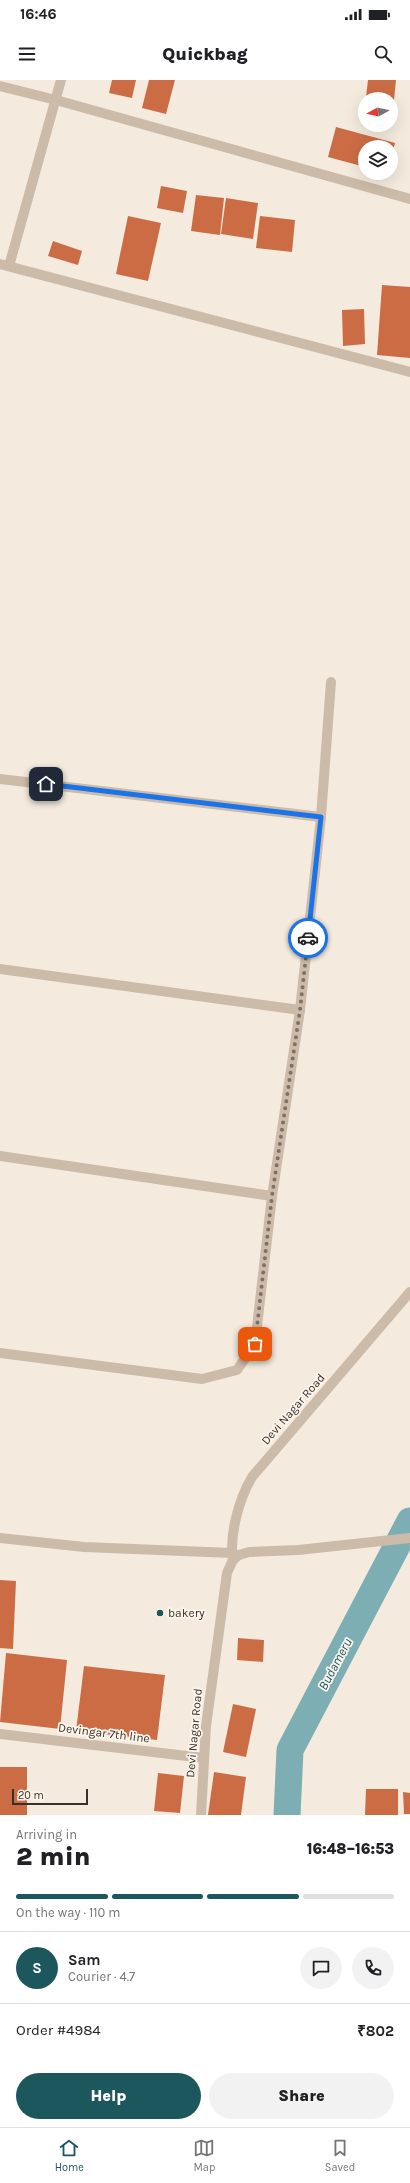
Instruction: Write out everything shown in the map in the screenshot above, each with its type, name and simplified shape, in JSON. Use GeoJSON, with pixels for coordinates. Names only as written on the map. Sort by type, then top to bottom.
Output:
{"type":"FeatureCollection","features":[{"type":"Feature","properties":{"kind":"street"},"geometry":{"type":"LineString","coordinates":[[61,80],[4,265],[410,372]]}},
{"type":"Feature","properties":{"kind":"street"},"geometry":{"type":"LineString","coordinates":[[0,86],[56,100],[410,199]]}},
{"type":"Feature","properties":{"kind":"street"},"geometry":{"type":"LineString","coordinates":[[0,1353],[202,1379],[237,1370],[255,1344],[272,1196],[300,1010],[321,817],[331,682]]}},
{"type":"Feature","properties":{"kind":"street"},"geometry":{"type":"LineString","coordinates":[[0,779],[321,817]]}},
{"type":"Feature","properties":{"kind":"street"},"geometry":{"type":"LineString","coordinates":[[0,969],[300,1010]]}},
{"type":"Feature","properties":{"kind":"street"},"geometry":{"type":"LineString","coordinates":[[0,1156],[272,1196]]}},
{"type":"Feature","properties":{"kind":"street","name":"Devi Nagar Road"},"geometry":{"type":"LineString","coordinates":[[201,1815],[206,1726],[227,1573],[235,1556],[242,1494],[252,1476],[410,1292]]}},
{"type":"Feature","properties":{"kind":"street"},"geometry":{"type":"LineString","coordinates":[[0,1538],[84,1547],[235,1556],[249,1552],[298,1550],[410,1538]]}},
{"type":"Feature","properties":{"kind":"street","name":"Devingar 7th line"},"geometry":{"type":"LineString","coordinates":[[0,1734],[204,1758]]}},
{"type":"Feature","properties":{"kind":"building"},"geometry":{"type":"Polygon","coordinates":[[[112,80],[136,80],[132,98],[109,93],[112,80]]]}},
{"type":"Feature","properties":{"kind":"building"},"geometry":{"type":"Polygon","coordinates":[[[149,80],[175,80],[166,114],[142,108],[149,80]]]}},
{"type":"Feature","properties":{"kind":"building"},"geometry":{"type":"Polygon","coordinates":[[[368,80],[396,80],[395,92],[367,92],[368,80]]]}},
{"type":"Feature","properties":{"kind":"building"},"geometry":{"type":"Polygon","coordinates":[[[336,127],[384,140],[358,140],[358,165],[328,157],[336,127]]]}},
{"type":"Feature","properties":{"kind":"building"},"geometry":{"type":"Polygon","coordinates":[[[161,186],[187,191],[183,213],[157,208],[161,186]]]}},
{"type":"Feature","properties":{"kind":"building"},"geometry":{"type":"Polygon","coordinates":[[[196,195],[224,198],[220,235],[191,231],[196,195]]]}},
{"type":"Feature","properties":{"kind":"building"},"geometry":{"type":"Polygon","coordinates":[[[226,198],[258,203],[253,239],[221,234],[226,198]]]}},
{"type":"Feature","properties":{"kind":"building"},"geometry":{"type":"Polygon","coordinates":[[[128,216],[161,223],[148,281],[116,274],[128,216]]]}},
{"type":"Feature","properties":{"kind":"building"},"geometry":{"type":"Polygon","coordinates":[[[260,216],[295,220],[292,252],[256,248],[260,216]]]}},
{"type":"Feature","properties":{"kind":"building"},"geometry":{"type":"Polygon","coordinates":[[[53,241],[82,251],[78,265],[48,256],[53,241]]]}},
{"type":"Feature","properties":{"kind":"building"},"geometry":{"type":"Polygon","coordinates":[[[382,285],[410,287],[410,358],[377,355],[382,285]]]}},
{"type":"Feature","properties":{"kind":"building"},"geometry":{"type":"Polygon","coordinates":[[[364,309],[365,344],[343,346],[342,310],[364,309]]]}},
{"type":"Feature","properties":{"kind":"building"},"geometry":{"type":"Polygon","coordinates":[[[0,1580],[16,1581],[13,1649],[0,1648],[0,1580]]]}},
{"type":"Feature","properties":{"kind":"building"},"geometry":{"type":"Polygon","coordinates":[[[238,1638],[264,1640],[263,1662],[237,1660],[238,1638]]]}},
{"type":"Feature","properties":{"kind":"building"},"geometry":{"type":"Polygon","coordinates":[[[6,1653],[67,1660],[60,1729],[0,1722],[6,1653]]]}},
{"type":"Feature","properties":{"kind":"building"},"geometry":{"type":"Polygon","coordinates":[[[84,1666],[165,1675],[157,1740],[76,1731],[84,1666]]]}},
{"type":"Feature","properties":{"kind":"building"},"geometry":{"type":"Polygon","coordinates":[[[233,1704],[256,1709],[246,1757],[223,1752],[233,1704]]]}},
{"type":"Feature","properties":{"kind":"building"},"geometry":{"type":"Polygon","coordinates":[[[0,1767],[27,1767],[27,1815],[0,1815],[0,1767]]]}},
{"type":"Feature","properties":{"kind":"building"},"geometry":{"type":"Polygon","coordinates":[[[214,1772],[246,1777],[241,1815],[208,1815],[214,1772]]]}},
{"type":"Feature","properties":{"kind":"building"},"geometry":{"type":"Polygon","coordinates":[[[158,1773],[184,1776],[180,1813],[154,1811],[158,1773]]]}},
{"type":"Feature","properties":{"kind":"building"},"geometry":{"type":"Polygon","coordinates":[[[366,1789],[398,1789],[398,1815],[365,1815],[366,1789]]]}},
{"type":"Feature","properties":{"kind":"building"},"geometry":{"type":"Polygon","coordinates":[[[403,1792],[410,1793],[410,1814],[404,1814],[403,1792]]]}},
{"type":"Feature","properties":{"kind":"waterway","name":"Budameru"},"geometry":{"type":"LineString","coordinates":[[287,1815],[290,1750],[410,1521]]}},
{"type":"Feature","properties":{"kind":"way so far"},"geometry":{"type":"LineString","coordinates":[[255,1344],[272,1196],[300,1010],[308,938]]}},
{"type":"Feature","properties":{"kind":"place","name":"bakery"},"geometry":{"type":"Point","coordinates":[160,1613]}},
{"type":"Feature","properties":{"kind":"route"},"geometry":{"type":"LineString","coordinates":[[46,784],[321,817],[308,938]]}}]}
